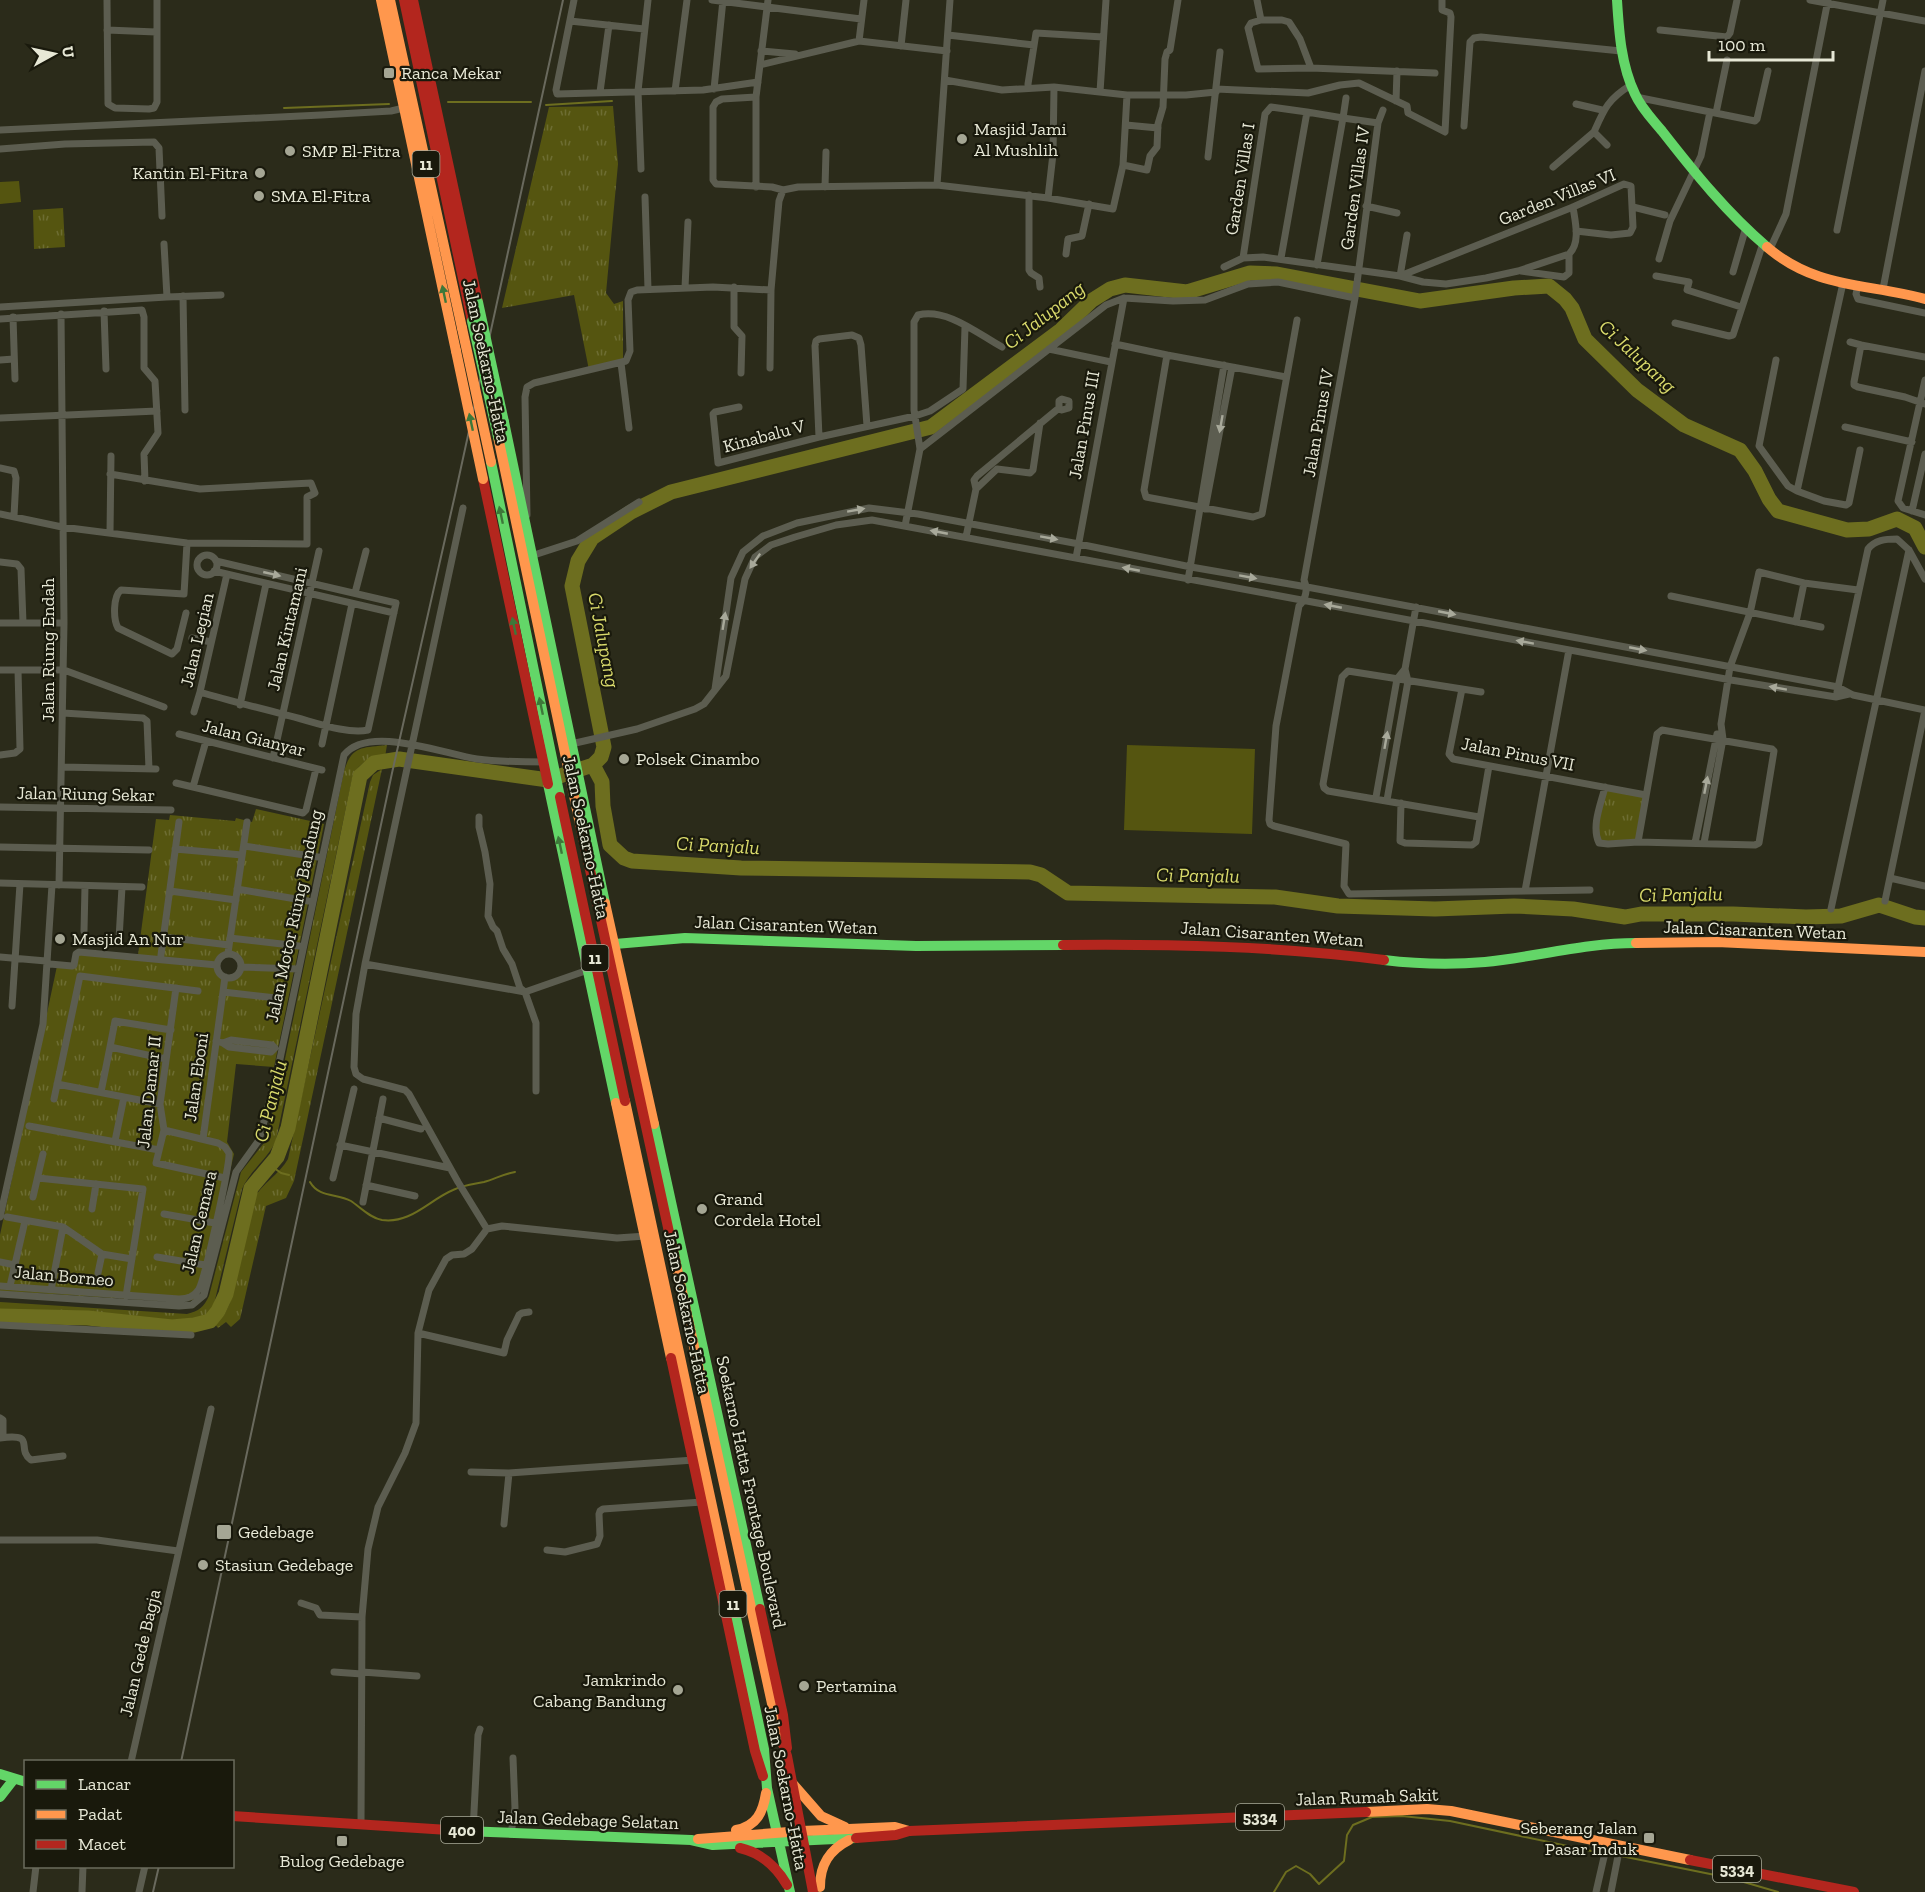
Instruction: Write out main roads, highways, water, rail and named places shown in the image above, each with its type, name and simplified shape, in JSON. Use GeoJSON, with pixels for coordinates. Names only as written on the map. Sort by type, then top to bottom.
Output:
{"type":"FeatureCollection","features":[{"type":"Feature","properties":{"kind":"main road","name":"Jalan Soekarno-Hatta"},"geometry":{"type":"LineString","coordinates":[[381,0],[483,479],[548,763]]}},
{"type":"Feature","properties":{"kind":"main road","name":"Jalan Soekarno-Hatta"},"geometry":{"type":"LineString","coordinates":[[390,0],[490,462],[588,970],[688,1437]]}},
{"type":"Feature","properties":{"kind":"main road","name":"Jalan Soekarno-Hatta"},"geometry":{"type":"LineString","coordinates":[[404,0],[472,321],[569,749]]}},
{"type":"Feature","properties":{"kind":"main road"},"geometry":{"type":"LineString","coordinates":[[413,0],[455,200],[452,227]]}},
{"type":"Feature","properties":{"kind":"main road"},"geometry":{"type":"LineString","coordinates":[[1617,0],[1621,51],[1636,97],[1695,171],[1746,227],[1796,268],[1843,283],[1925,299]]}},
{"type":"Feature","properties":{"kind":"main road","name":"Jalan Soekarno-Hatta"},"geometry":{"type":"LineString","coordinates":[[455,200],[504,422],[575,787],[628,1040],[675,1236]]}},
{"type":"Feature","properties":{"kind":"main road","name":"Jalan Soekarno-Hatta"},"geometry":{"type":"LineString","coordinates":[[575,787],[615,944]]}},
{"type":"Feature","properties":{"kind":"main road","name":"Jalan Soekarno-Hatta"},"geometry":{"type":"LineString","coordinates":[[554,793],[630,1124],[694,1421],[764,1749],[767,1788],[789,1891]]}},
{"type":"Feature","properties":{"kind":"main road","name":"Jalan Cisaranten Wetan"},"geometry":{"type":"LineString","coordinates":[[615,944],[685,938],[916,946],[1179,944],[1288,949],[1404,962],[1444,963],[1484,963],[1612,943],[1717,942],[1925,952]]}},
{"type":"Feature","properties":{"kind":"main road"},"geometry":{"type":"LineString","coordinates":[[615,944],[631,1019],[628,1040]]}},
{"type":"Feature","properties":{"kind":"main road","name":"Jalan Soekarno-Hatta"},"geometry":{"type":"LineString","coordinates":[[631,1019],[675,1236],[679,1275],[778,1731],[787,1756],[806,1855],[818,1890]]}},
{"type":"Feature","properties":{"kind":"main road"},"geometry":{"type":"LineString","coordinates":[[619,1107],[630,1124]]}},
{"type":"Feature","properties":{"kind":"main road"},"geometry":{"type":"LineString","coordinates":[[655,1243],[665,1244],[675,1236]]}},
{"type":"Feature","properties":{"kind":"main road","name":"Soekarno Hatta Frontage Boulevard"},"geometry":{"type":"LineString","coordinates":[[675,1236],[783,1715],[787,1756]]}},
{"type":"Feature","properties":{"kind":"main road"},"geometry":{"type":"LineString","coordinates":[[662,1275],[670,1271],[679,1275]]}},
{"type":"Feature","properties":{"kind":"main road"},"geometry":{"type":"LineString","coordinates":[[710,1415],[720,1428]]}},
{"type":"Feature","properties":{"kind":"main road"},"geometry":{"type":"LineString","coordinates":[[694,1421],[688,1437],[755,1751],[767,1788],[763,1811],[754,1823],[741,1830],[715,1834],[710,1841],[758,1853],[776,1868],[789,1891]]}},
{"type":"Feature","properties":{"kind":"main road"},"geometry":{"type":"LineString","coordinates":[[1,1776],[20,1780]]}},
{"type":"Feature","properties":{"kind":"main road"},"geometry":{"type":"LineString","coordinates":[[0,1797],[20,1780]]}},
{"type":"Feature","properties":{"kind":"main road"},"geometry":{"type":"LineString","coordinates":[[793,1784],[822,1816],[845,1827],[863,1829]]}},
{"type":"Feature","properties":{"kind":"main road","name":"Jalan Rumah Sakit"},"geometry":{"type":"LineString","coordinates":[[803,1836],[855,1838],[896,1835],[909,1831],[1427,1809],[1452,1811],[1605,1851],[1854,1892]]}},
{"type":"Feature","properties":{"kind":"main road","name":"Jalan Gedebage Selatan"},"geometry":{"type":"LineString","coordinates":[[234,1816],[511,1834],[710,1841],[803,1836]]}},
{"type":"Feature","properties":{"kind":"main road","name":"Jalan Rumah Sakit"},"geometry":{"type":"LineString","coordinates":[[803,1836],[895,1827],[909,1831]]}},
{"type":"Feature","properties":{"kind":"main road"},"geometry":{"type":"LineString","coordinates":[[818,1890],[821,1871],[829,1855],[838,1846],[855,1838]]}},
{"type":"Feature","properties":{"kind":"waterway"},"geometry":{"type":"LineString","coordinates":[[546,105],[612,101]]}},
{"type":"Feature","properties":{"kind":"waterway"},"geometry":{"type":"LineString","coordinates":[[448,102],[531,102]]}},
{"type":"Feature","properties":{"kind":"waterway"},"geometry":{"type":"LineString","coordinates":[[284,108],[389,104]]}},
{"type":"Feature","properties":{"kind":"waterway","name":"Ci Jalupang"},"geometry":{"type":"LineString","coordinates":[[0,1316],[88,1318],[172,1327],[210,1321],[218,1311],[226,1294],[251,1188],[277,1157],[288,1128],[360,776],[374,763],[399,759],[548,780],[593,765],[601,757],[604,747],[572,586],[578,561],[592,538],[631,512],[671,492],[931,427],[1061,330],[1091,301],[1110,289],[1125,285],[1187,292],[1250,273],[1277,274],[1420,301],[1514,288],[1549,286],[1572,308],[1585,339],[1637,390],[1684,425],[1740,450],[1778,511],[1847,530],[1869,529],[1897,519],[1915,528],[1925,547]]}},
{"type":"Feature","properties":{"kind":"waterway","name":"Ci Panjalu"},"geometry":{"type":"LineString","coordinates":[[593,765],[602,782],[603,806],[610,845],[624,858],[632,861],[741,868],[1030,872],[1041,875],[1068,893],[1275,897],[1338,906],[1435,909],[1514,906],[1573,909],[1625,917],[1641,914],[1806,917],[1841,916],[1879,905],[1925,918]]}},
{"type":"Feature","properties":{"kind":"waterway"},"geometry":{"type":"LineString","coordinates":[[270,1165],[281,1173],[289,1175]]}},
{"type":"Feature","properties":{"kind":"waterway"},"geometry":{"type":"LineString","coordinates":[[310,1182],[318,1191],[351,1201],[373,1217],[392,1220],[411,1215],[457,1188],[515,1172]]}},
{"type":"Feature","properties":{"kind":"waterway"},"geometry":{"type":"LineString","coordinates":[[1274,1892],[1286,1872],[1296,1866],[1310,1874],[1319,1884],[1344,1861],[1347,1835],[1353,1825],[1372,1817],[1402,1816],[1450,1821],[1615,1856]]}},
{"type":"Feature","properties":{"kind":"waterway"},"geometry":{"type":"LineString","coordinates":[[1621,1856],[1730,1878],[1778,1892]]}},
{"type":"Feature","properties":{"kind":"railway"},"geometry":{"type":"LineString","coordinates":[[181,1760],[392,773],[563,0]]}},
{"type":"Feature","properties":{"kind":"railway"},"geometry":{"type":"LineString","coordinates":[[153,1892],[159,1868]]}},
{"type":"Feature","properties":{"kind":"place","name":"Ranca Mekar"},"geometry":{"type":"Point","coordinates":[389,73]}},
{"type":"Feature","properties":{"kind":"place","name":"Masjid Jami Al Mushlih"},"geometry":{"type":"Point","coordinates":[962,139]}},
{"type":"Feature","properties":{"kind":"place","name":"SMP El-Fitra"},"geometry":{"type":"Point","coordinates":[290,151]}},
{"type":"Feature","properties":{"kind":"place","name":"Kantin El-Fitra"},"geometry":{"type":"Point","coordinates":[260,173]}},
{"type":"Feature","properties":{"kind":"place","name":"SMA El-Fitra"},"geometry":{"type":"Point","coordinates":[259,196]}},
{"type":"Feature","properties":{"kind":"place","name":"Polsek Cinambo"},"geometry":{"type":"Point","coordinates":[624,759]}},
{"type":"Feature","properties":{"kind":"place","name":"Masjid An Nur"},"geometry":{"type":"Point","coordinates":[60,939]}},
{"type":"Feature","properties":{"kind":"place","name":"Grand Cordela Hotel"},"geometry":{"type":"Point","coordinates":[702,1209]}},
{"type":"Feature","properties":{"kind":"place","name":"Gedebage"},"geometry":{"type":"Point","coordinates":[224,1532]}},
{"type":"Feature","properties":{"kind":"place","name":"Stasiun Gedebage"},"geometry":{"type":"Point","coordinates":[203,1565]}},
{"type":"Feature","properties":{"kind":"place","name":"Pertamina"},"geometry":{"type":"Point","coordinates":[804,1686]}},
{"type":"Feature","properties":{"kind":"place","name":"Jamkrindo Cabang Bandung"},"geometry":{"type":"Point","coordinates":[678,1690]}},
{"type":"Feature","properties":{"kind":"place","name":"Seberang Jalan Pasar Induk"},"geometry":{"type":"Point","coordinates":[1649,1838]}},
{"type":"Feature","properties":{"kind":"place","name":"Bulog Gedebage"},"geometry":{"type":"Point","coordinates":[342,1841]}}]}
